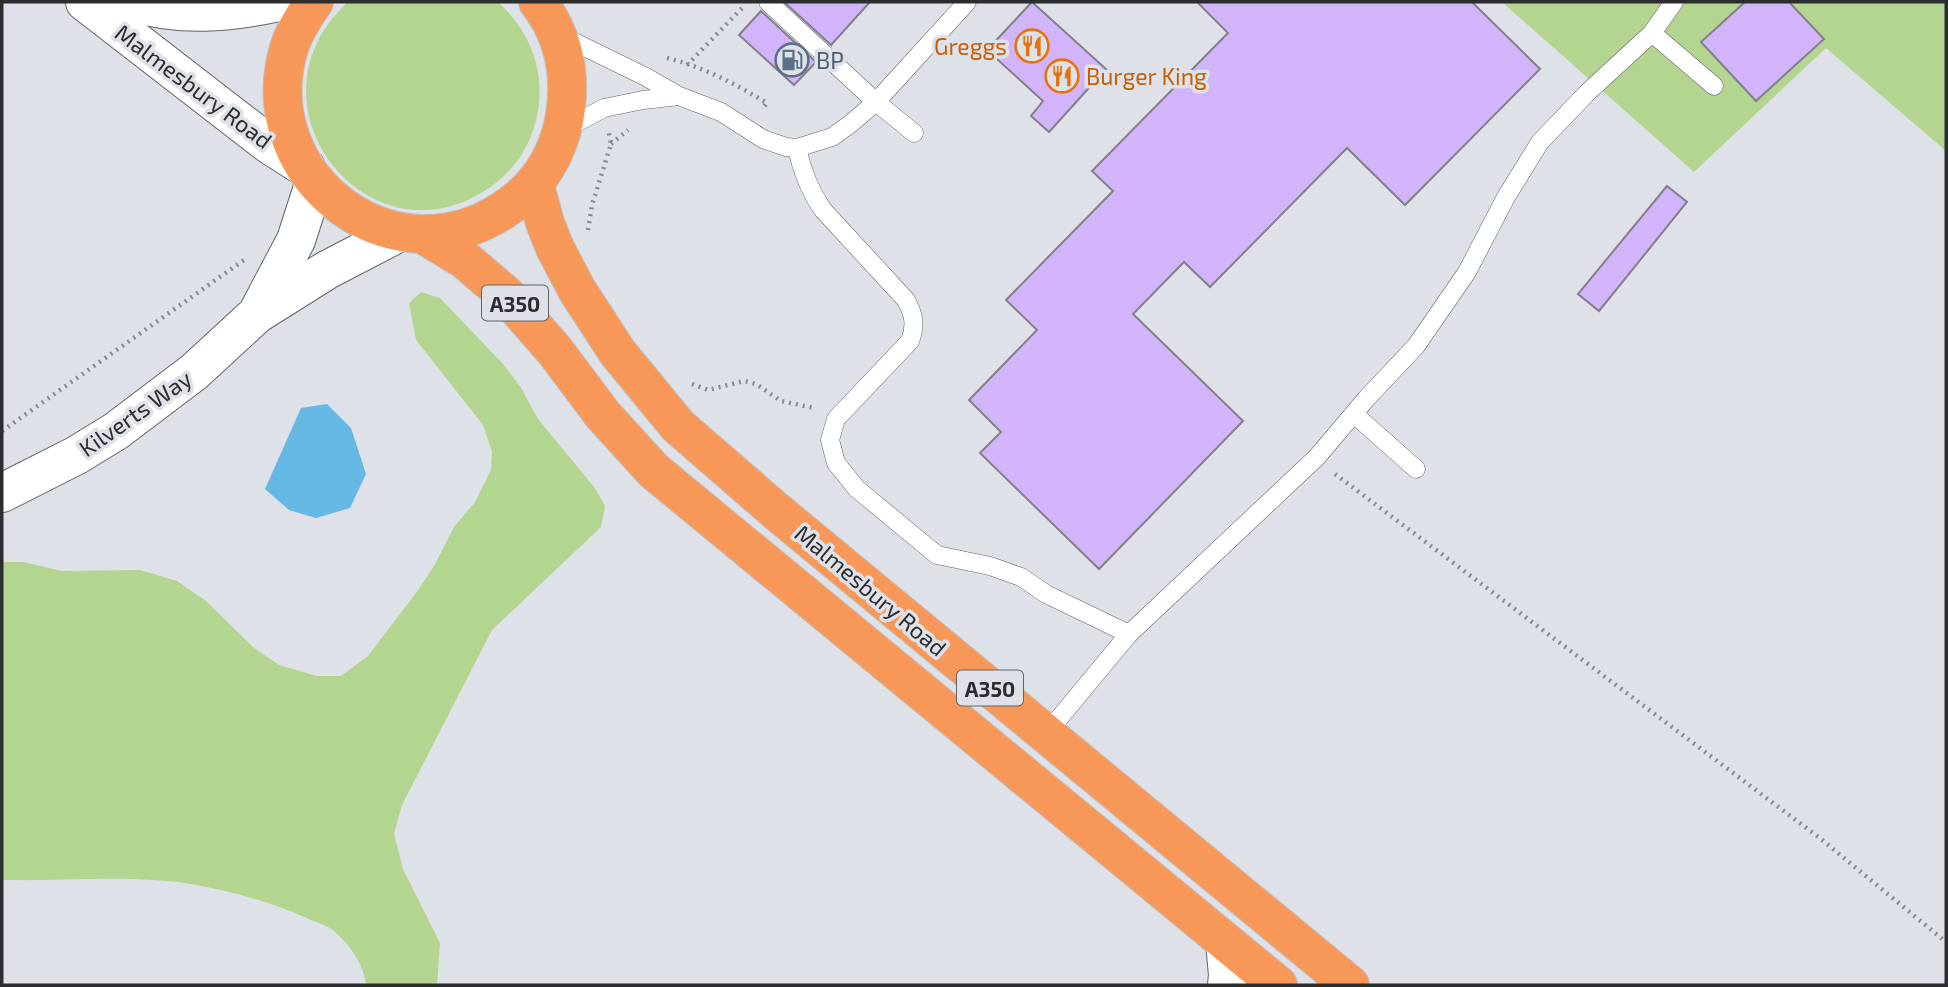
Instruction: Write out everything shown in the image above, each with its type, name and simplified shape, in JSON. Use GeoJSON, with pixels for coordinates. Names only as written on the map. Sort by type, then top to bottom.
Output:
{"type":"FeatureCollection","features":[{"type":"Feature","properties":{"kind":"highway","name":"A350"},"geometry":{"type":"LineString","coordinates":[[314,2],[296,31],[284,75],[289,134],[311,174],[328,195],[358,218],[411,234],[465,230],[501,212],[535,185],[554,153],[568,98],[568,72],[547,13]]}},
{"type":"Feature","properties":{"kind":"highway","name":"Malmesbury Road"},"geometry":{"type":"LineString","coordinates":[[535,185],[545,223],[577,290],[618,353],[678,426],[776,511],[1350,985]]}},
{"type":"Feature","properties":{"kind":"highway","name":"Malmesbury Road"},"geometry":{"type":"LineString","coordinates":[[411,234],[465,260],[513,302],[548,342],[603,415],[654,471],[1278,985]]}},
{"type":"Feature","properties":{"kind":"main road","name":"Malmesbury Road"},"geometry":{"type":"LineString","coordinates":[[85,2],[311,174]]}},
{"type":"Feature","properties":{"kind":"main road","name":"Malmesbury Road"},"geometry":{"type":"LineString","coordinates":[[131,2],[173,11],[209,13],[279,2]]}},
{"type":"Feature","properties":{"kind":"main road","name":"Kilverts Way"},"geometry":{"type":"LineString","coordinates":[[257,314],[296,240],[311,174]]}},
{"type":"Feature","properties":{"kind":"main road","name":"Kilverts Way"},"geometry":{"type":"LineString","coordinates":[[2,493],[77,455],[116,431],[194,372],[257,314],[327,270],[411,234]]}},
{"type":"Feature","properties":{"kind":"main road"},"geometry":{"type":"LineString","coordinates":[[1225,942],[1227,985]]}},
{"type":"Feature","properties":{"kind":"lane"},"geometry":{"type":"LineString","coordinates":[[768,2],[876,102],[914,132]]}},
{"type":"Feature","properties":{"kind":"lane"},"geometry":{"type":"LineString","coordinates":[[547,13],[611,62],[646,77],[679,96],[721,112],[763,139],[797,148],[832,137],[876,102],[967,2]]}},
{"type":"Feature","properties":{"kind":"lane"},"geometry":{"type":"LineString","coordinates":[[1046,734],[1129,634],[1317,457],[1416,346],[1467,272],[1506,197],[1540,142],[1588,92],[1652,33],[1674,2]]}},
{"type":"Feature","properties":{"kind":"lane"},"geometry":{"type":"LineString","coordinates":[[1652,33],[1714,86]]}},
{"type":"Feature","properties":{"kind":"lane"},"geometry":{"type":"LineString","coordinates":[[562,130],[604,108],[679,96]]}},
{"type":"Feature","properties":{"kind":"lane"},"geometry":{"type":"LineString","coordinates":[[797,148],[812,194],[906,300],[913,312],[915,330],[910,341],[836,419],[830,439],[836,463],[858,489],[937,555],[990,566],[1021,578],[1046,594],[1129,634]]}},
{"type":"Feature","properties":{"kind":"lane"},"geometry":{"type":"LineString","coordinates":[[1354,414],[1416,469]]}},
{"type":"Feature","properties":{"kind":"path"},"geometry":{"type":"LineString","coordinates":[[687,65],[748,2]]}},
{"type":"Feature","properties":{"kind":"path"},"geometry":{"type":"LineString","coordinates":[[589,241],[592,205],[611,144],[604,108]]}},
{"type":"Feature","properties":{"kind":"path"},"geometry":{"type":"LineString","coordinates":[[2,431],[234,268],[250,254]]}},
{"type":"Feature","properties":{"kind":"path"},"geometry":{"type":"LineString","coordinates":[[687,381],[708,390],[744,381],[756,384],[781,401],[807,406],[836,419]]}},
{"type":"Feature","properties":{"kind":"path"},"geometry":{"type":"LineString","coordinates":[[1317,457],[1345,484],[1821,839],[1946,942]]}},
{"type":"Feature","properties":{"kind":"green space"},"geometry":{"type":"Polygon","coordinates":[[[348,2],[498,2],[509,13],[532,51],[537,65],[540,95],[536,122],[528,143],[501,179],[492,186],[446,207],[403,208],[364,193],[333,165],[312,128],[306,86],[317,43],[348,2]]]}},
{"type":"Feature","properties":{"kind":"green space"},"geometry":{"type":"Polygon","coordinates":[[[1502,2],[1946,2],[1946,151],[1826,48],[1694,172],[1502,2]]]}},
{"type":"Feature","properties":{"kind":"green space"},"geometry":{"type":"Polygon","coordinates":[[[421,292],[440,298],[504,365],[520,386],[538,419],[595,488],[605,506],[601,527],[492,630],[402,805],[394,834],[403,869],[440,943],[437,985],[366,985],[355,956],[332,929],[277,906],[221,890],[146,880],[2,880],[2,562],[23,562],[62,571],[140,570],[177,581],[206,601],[253,647],[279,665],[317,676],[341,676],[368,656],[416,593],[434,566],[454,527],[475,502],[491,470],[492,452],[483,425],[416,340],[409,303],[421,292]]]}},
{"type":"Feature","properties":{"kind":"water"},"geometry":{"type":"Polygon","coordinates":[[[327,404],[351,428],[366,474],[350,508],[316,518],[289,510],[265,489],[301,408],[327,404]]]}},
{"type":"Feature","properties":{"kind":"building"},"geometry":{"type":"Polygon","coordinates":[[[784,2],[870,2],[831,45],[784,2]]]}},
{"type":"Feature","properties":{"kind":"building"},"geometry":{"type":"Polygon","coordinates":[[[1032,2],[1106,69],[1049,132],[1031,116],[1043,101],[987,50],[1032,2]]]}},
{"type":"Feature","properties":{"kind":"building"},"geometry":{"type":"Polygon","coordinates":[[[1197,2],[1472,2],[1540,69],[1405,205],[1347,148],[1210,287],[1184,262],[1133,314],[1243,421],[1099,569],[980,453],[1001,432],[969,400],[1037,330],[1006,300],[1113,191],[1092,171],[1228,33],[1197,2]]]}},
{"type":"Feature","properties":{"kind":"building"},"geometry":{"type":"Polygon","coordinates":[[[1745,2],[1789,2],[1824,39],[1756,101],[1701,42],[1745,2]]]}},
{"type":"Feature","properties":{"kind":"building"},"geometry":{"type":"Polygon","coordinates":[[[761,11],[816,62],[794,85],[739,35],[761,11]]]}},
{"type":"Feature","properties":{"kind":"building"},"geometry":{"type":"Polygon","coordinates":[[[1667,186],[1687,202],[1599,311],[1578,294],[1667,186]]]}},
{"type":"Feature","properties":{"kind":"place","name":"Greggs"},"geometry":{"type":"Point","coordinates":[1032,46]}},
{"type":"Feature","properties":{"kind":"place","name":"BP"},"geometry":{"type":"Point","coordinates":[792,60]}},
{"type":"Feature","properties":{"kind":"place","name":"Burger King"},"geometry":{"type":"Point","coordinates":[1062,76]}}]}
